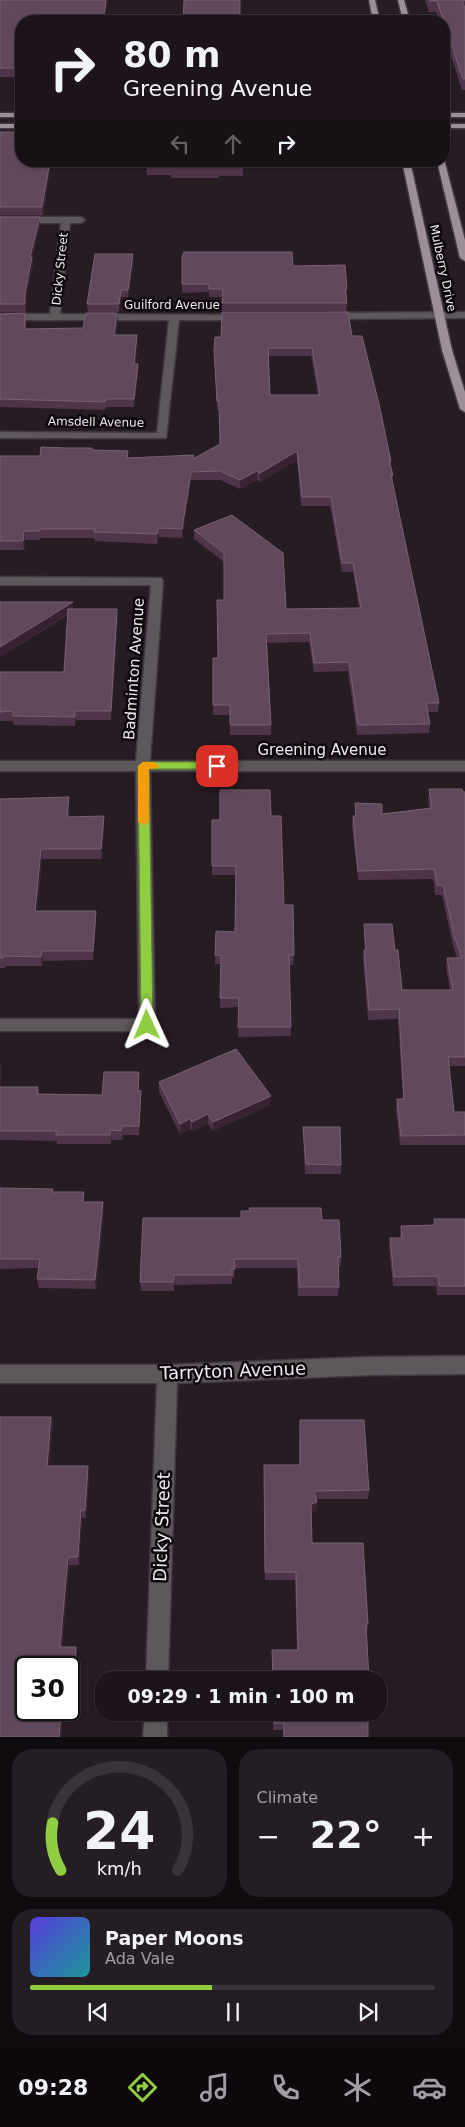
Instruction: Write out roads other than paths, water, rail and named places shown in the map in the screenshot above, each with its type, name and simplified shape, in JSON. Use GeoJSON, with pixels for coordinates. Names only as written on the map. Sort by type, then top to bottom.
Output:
{"type":"FeatureCollection","features":[{"type":"Feature","properties":{"kind":"main road"},"geometry":{"type":"LineString","coordinates":[[372,0],[376,15]]}},
{"type":"Feature","properties":{"kind":"main road"},"geometry":{"type":"LineString","coordinates":[[401,0],[405,15]]}},
{"type":"Feature","properties":{"kind":"main road"},"geometry":{"type":"LineString","coordinates":[[0,115],[15,115]]}},
{"type":"Feature","properties":{"kind":"main road"},"geometry":{"type":"LineString","coordinates":[[450,115],[465,115]]}},
{"type":"Feature","properties":{"kind":"main road"},"geometry":{"type":"LineString","coordinates":[[0,126],[15,126]]}},
{"type":"Feature","properties":{"kind":"main road"},"geometry":{"type":"LineString","coordinates":[[450,126],[465,126]]}},
{"type":"Feature","properties":{"kind":"main road","name":"Mulberry Drive"},"geometry":{"type":"LineString","coordinates":[[407,167],[447,350],[465,409]]}},
{"type":"Feature","properties":{"kind":"main road","name":"Mulberry Drive"},"geometry":{"type":"LineString","coordinates":[[442,167],[465,258]]}},
{"type":"Feature","properties":{"kind":"street"},"geometry":{"type":"LineString","coordinates":[[0,220],[81,220]]}},
{"type":"Feature","properties":{"kind":"street","name":"Dicky Street"},"geometry":{"type":"LineString","coordinates":[[55,317],[66,220]]}},
{"type":"Feature","properties":{"kind":"street"},"geometry":{"type":"LineString","coordinates":[[314,316],[465,315]]}},
{"type":"Feature","properties":{"kind":"street","name":"Guilford Avenue"},"geometry":{"type":"LineString","coordinates":[[0,317],[254,317]]}},
{"type":"Feature","properties":{"kind":"street","name":"Amsdell Avenue"},"geometry":{"type":"LineString","coordinates":[[0,435],[162,436],[174,318]]}},
{"type":"Feature","properties":{"kind":"street","name":"Badminton Avenue"},"geometry":{"type":"LineString","coordinates":[[0,581],[156,581],[143,766]]}},
{"type":"Feature","properties":{"kind":"street","name":"Greening Avenue"},"geometry":{"type":"LineString","coordinates":[[0,766],[465,766]]}},
{"type":"Feature","properties":{"kind":"street"},"geometry":{"type":"LineString","coordinates":[[0,1025],[147,1025],[143,766]]}},
{"type":"Feature","properties":{"kind":"street","name":"Tarryton Avenue"},"geometry":{"type":"LineString","coordinates":[[0,1374],[167,1374],[369,1366],[465,1365]]}},
{"type":"Feature","properties":{"kind":"street","name":"Dicky Street"},"geometry":{"type":"LineString","coordinates":[[157,1671],[167,1374]]}},
{"type":"Feature","properties":{"kind":"street"},"geometry":{"type":"LineString","coordinates":[[155,1737],[156,1721]]}}]}
